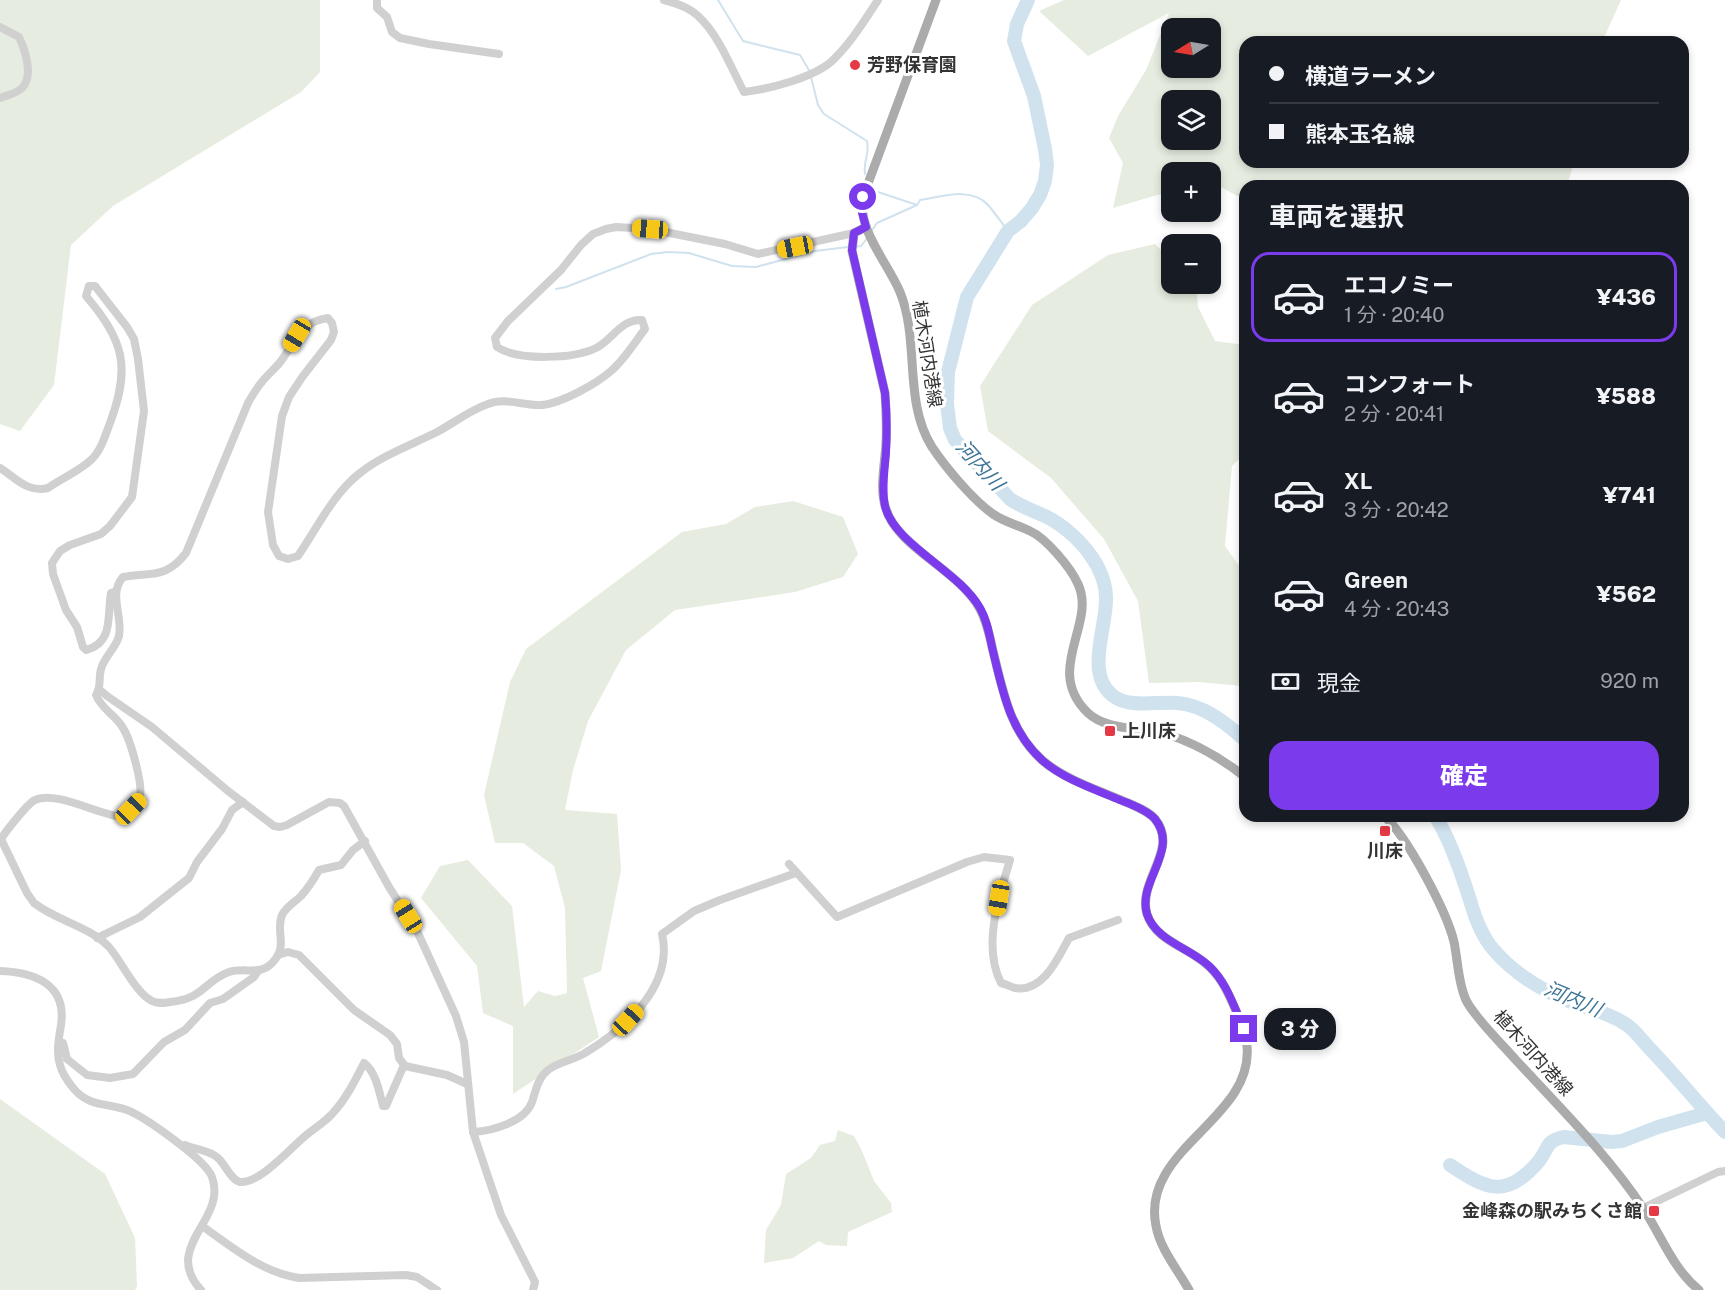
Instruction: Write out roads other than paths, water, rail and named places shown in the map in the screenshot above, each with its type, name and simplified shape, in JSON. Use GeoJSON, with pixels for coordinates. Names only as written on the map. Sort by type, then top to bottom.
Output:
{"type":"FeatureCollection","features":[{"type":"Feature","properties":{"kind":"main road"},"geometry":{"type":"LineString","coordinates":[[936,0],[863,197],[861,209],[866,227],[854,233],[852,250],[885,393],[887,416],[885,507],[899,532],[966,588],[980,608],[987,622],[1008,709],[1026,744],[1054,769],[1141,809],[1154,818],[1162,831],[1163,844],[1148,887],[1146,907],[1148,915],[1153,926],[1163,935],[1198,957],[1218,975],[1244,1029],[1247,1048],[1246,1064],[1235,1092],[1165,1173],[1156,1195],[1155,1225],[1163,1246],[1189,1290]]}},
{"type":"Feature","properties":{"kind":"main road","name":"植木河内港線"},"geometry":{"type":"LineString","coordinates":[[866,227],[900,292],[911,348],[917,408],[931,444],[943,462],[980,503],[994,516],[1037,534],[1063,561],[1080,586],[1081,612],[1070,673],[1071,686],[1081,705],[1101,722],[1153,731],[1205,749],[1239,773]]}},
{"type":"Feature","properties":{"kind":"main road","name":"植木河内港線"},"geometry":{"type":"LineString","coordinates":[[1392,822],[1406,843],[1447,922],[1466,1001],[1618,1174],[1643,1208],[1682,1274],[1699,1290]]}},
{"type":"Feature","properties":{"kind":"street"},"geometry":{"type":"LineString","coordinates":[[377,0],[376,8],[387,17],[392,32],[400,38],[499,54]]}},
{"type":"Feature","properties":{"kind":"street"},"geometry":{"type":"LineString","coordinates":[[664,0],[683,5],[699,16],[716,39],[744,92],[762,90],[809,74],[831,62],[850,41],[878,0]]}},
{"type":"Feature","properties":{"kind":"street"},"geometry":{"type":"LineString","coordinates":[[0,27],[19,37],[28,69],[25,85],[0,98]]}},
{"type":"Feature","properties":{"kind":"street"},"geometry":{"type":"LineString","coordinates":[[364,841],[353,849],[341,865],[320,870],[301,896],[285,910],[280,922],[282,942],[278,955],[268,966],[258,971],[240,970],[227,973],[197,995],[179,1001],[159,1003],[148,998],[108,946],[34,903],[0,839],[35,800],[50,797],[109,816],[122,817],[139,800],[141,786],[131,747],[123,727],[99,703],[96,695],[100,690],[101,669],[118,639],[120,629],[116,592],[118,582],[123,577],[157,574],[171,569],[186,553],[248,403],[259,385],[280,362],[297,335],[318,319],[328,318],[334,332],[332,340],[289,397],[282,417],[268,512],[273,545],[279,556],[288,559],[298,556],[321,516],[338,494],[360,472],[399,449],[437,432],[490,403],[505,401],[543,405],[560,400],[613,370],[645,329],[642,320],[626,323],[599,347],[567,355],[523,356],[507,353],[497,347],[495,338],[508,321],[561,270],[593,234],[616,227],[650,229],[725,244],[758,254],[854,233]]}},
{"type":"Feature","properties":{"kind":"street"},"geometry":{"type":"LineString","coordinates":[[0,468],[24,486],[40,490],[48,488],[91,460],[104,439],[119,399],[122,378],[117,341],[103,316],[86,296],[89,286],[95,286],[134,339],[144,411],[132,497],[101,534],[69,545],[60,551],[52,563],[53,574],[66,610],[77,627],[86,650],[105,639],[109,626],[111,593],[116,592]]}},
{"type":"Feature","properties":{"kind":"street"},"geometry":{"type":"LineString","coordinates":[[100,690],[152,727],[274,826],[287,825],[329,802],[340,803],[344,806],[389,887],[417,931],[456,1016],[464,1042],[473,1132],[501,1215],[535,1282],[533,1290]]}},
{"type":"Feature","properties":{"kind":"street"},"geometry":{"type":"LineString","coordinates":[[97,938],[140,917],[189,878],[196,862],[222,829],[232,810],[243,802]]}},
{"type":"Feature","properties":{"kind":"street"},"geometry":{"type":"LineString","coordinates":[[789,864],[837,917],[967,862],[984,857],[1010,860],[999,898],[993,945],[1001,983],[1017,989],[1042,981],[1069,938],[1118,920]]}},
{"type":"Feature","properties":{"kind":"street"},"geometry":{"type":"LineString","coordinates":[[473,1132],[492,1128],[524,1115],[533,1102],[533,1094],[540,1078],[549,1069],[586,1053],[618,1031],[639,1008],[656,983],[665,955],[662,934],[694,911],[796,873]]}},
{"type":"Feature","properties":{"kind":"street"},"geometry":{"type":"LineString","coordinates":[[278,955],[288,952],[299,955],[354,1010],[395,1040],[399,1058],[404,1065],[447,1076],[467,1084]]}},
{"type":"Feature","properties":{"kind":"street"},"geometry":{"type":"LineString","coordinates":[[0,970],[19,971],[43,980],[56,993],[61,1005],[61,1024],[58,1035],[60,1065],[72,1087],[81,1096],[97,1104],[120,1108],[135,1114],[205,1165],[212,1175],[215,1194],[213,1203],[192,1240],[188,1259],[191,1274],[201,1290]]}},
{"type":"Feature","properties":{"kind":"street"},"geometry":{"type":"LineString","coordinates":[[58,1035],[67,1059],[87,1075],[124,1077],[133,1074],[164,1042],[184,1030],[210,1003],[223,999],[254,977],[258,971]]}},
{"type":"Feature","properties":{"kind":"street"},"geometry":{"type":"LineString","coordinates":[[180,1146],[184,1144],[211,1152],[236,1180],[247,1181],[264,1173],[331,1116],[349,1092],[364,1063],[377,1083],[383,1106],[386,1106],[404,1065]]}},
{"type":"Feature","properties":{"kind":"street"},"geometry":{"type":"LineString","coordinates":[[1643,1208],[1725,1171]]}},
{"type":"Feature","properties":{"kind":"street"},"geometry":{"type":"LineString","coordinates":[[202,1226],[256,1264],[286,1276],[299,1278],[406,1275],[417,1277],[438,1290]]}},
{"type":"Feature","properties":{"kind":"waterway"},"geometry":{"type":"LineString","coordinates":[[718,0],[743,41],[800,55],[810,72]]}},
{"type":"Feature","properties":{"kind":"waterway","name":"河内川"},"geometry":{"type":"LineString","coordinates":[[1028,0],[1017,24],[1014,41],[1034,96],[1045,149],[1047,165],[1045,181],[1032,208],[1008,231],[967,297],[948,372],[947,404],[950,428],[955,440],[1010,499],[1059,524],[1077,539],[1094,561],[1100,571],[1106,593],[1098,662],[1104,686],[1112,695],[1126,702],[1178,703],[1197,707],[1223,722],[1239,735]]}},
{"type":"Feature","properties":{"kind":"waterway"},"geometry":{"type":"LineString","coordinates":[[811,77],[818,105],[824,114],[867,141],[865,174]]}},
{"type":"Feature","properties":{"kind":"waterway"},"geometry":{"type":"LineString","coordinates":[[872,190],[917,205]]}},
{"type":"Feature","properties":{"kind":"waterway"},"geometry":{"type":"LineString","coordinates":[[872,230],[877,223],[917,205],[920,200],[965,194],[981,199],[991,208],[1008,231]]}},
{"type":"Feature","properties":{"kind":"waterway"},"geometry":{"type":"LineString","coordinates":[[854,247],[861,246],[868,237]]}},
{"type":"Feature","properties":{"kind":"waterway"},"geometry":{"type":"LineString","coordinates":[[556,289],[651,254],[689,253],[732,266],[756,267],[815,251],[848,247]]}},
{"type":"Feature","properties":{"kind":"waterway","name":"河内川"},"geometry":{"type":"LineString","coordinates":[[1438,822],[1455,857],[1479,926],[1493,949],[1520,975],[1541,988],[1576,1004],[1609,1015],[1631,1028],[1725,1132]]}},
{"type":"Feature","properties":{"kind":"waterway"},"geometry":{"type":"LineString","coordinates":[[1450,1165],[1486,1185],[1507,1186],[1528,1173],[1550,1143],[1558,1139],[1564,1137],[1622,1141],[1658,1127],[1707,1113]]}},
{"type":"Feature","properties":{"kind":"place","name":"芳野保育園"},"geometry":{"type":"Point","coordinates":[855,65]}},
{"type":"Feature","properties":{"kind":"place","name":"上川床"},"geometry":{"type":"Point","coordinates":[1110,731]}},
{"type":"Feature","properties":{"kind":"place","name":"川床"},"geometry":{"type":"Point","coordinates":[1385,831]}},
{"type":"Feature","properties":{"kind":"place","name":"金峰森の駅みちくさ館"},"geometry":{"type":"Point","coordinates":[1654,1211]}}]}
